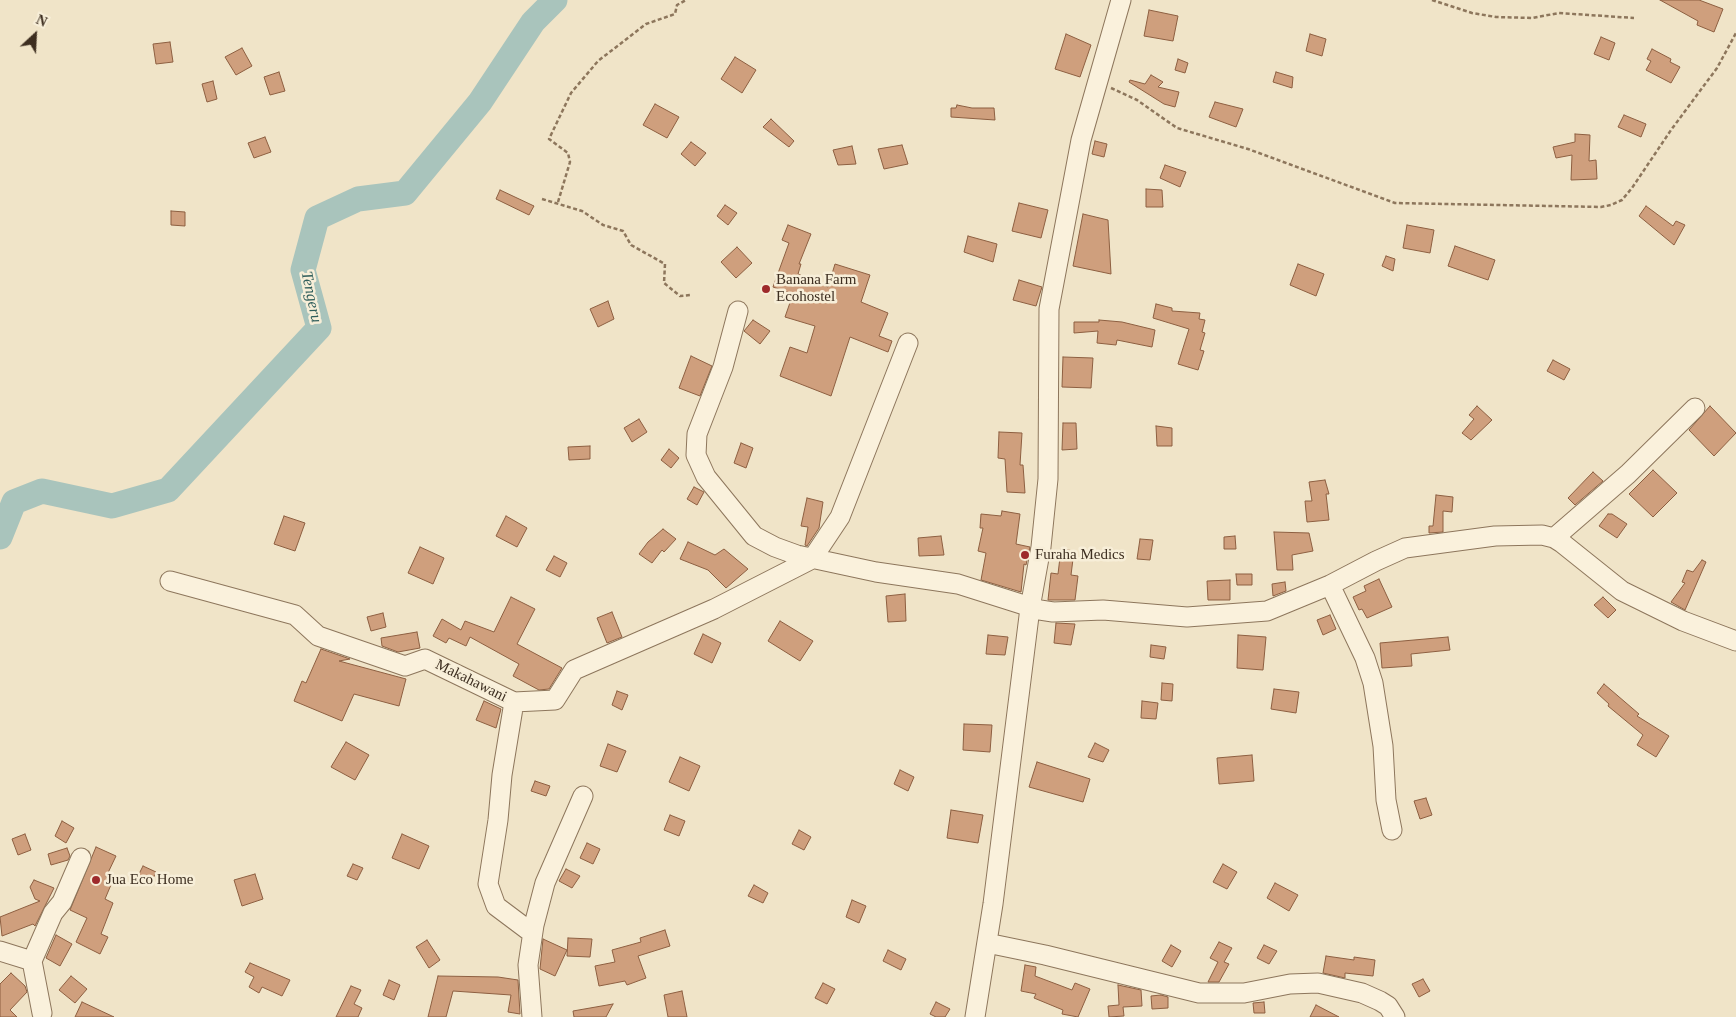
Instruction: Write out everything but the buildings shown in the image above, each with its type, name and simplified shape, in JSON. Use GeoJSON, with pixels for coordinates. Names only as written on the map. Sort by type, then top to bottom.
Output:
{"type":"FeatureCollection","features":[{"type":"Feature","properties":{"kind":"street"},"geometry":{"type":"LineString","coordinates":[[975,1017],[987,944],[1030,608],[1042,547],[1048,479],[1049,310],[1081,140],[1097,79],[1122,0]]}},
{"type":"Feature","properties":{"kind":"street"},"geometry":{"type":"LineString","coordinates":[[738,311],[723,367],[697,434],[696,455],[706,477],[754,536],[775,547],[812,559],[958,584],[1030,608],[1053,612],[1103,610],[1149,616],[1230,616],[1267,611],[1330,585],[1405,548],[1496,536],[1542,535],[1554,538],[1622,591],[1683,621],[1736,641]]}},
{"type":"Feature","properties":{"kind":"street"},"geometry":{"type":"LineString","coordinates":[[514,702],[554,700],[574,670],[714,609],[812,559],[840,517],[908,343]]}},
{"type":"Feature","properties":{"kind":"street"},"geometry":{"type":"LineString","coordinates":[[1554,538],[1628,474],[1695,408]]}},
{"type":"Feature","properties":{"kind":"street","name":"Makahawani"},"geometry":{"type":"LineString","coordinates":[[170,581],[295,615],[318,636],[405,666],[425,659],[514,702],[502,775],[498,820],[488,884],[496,906],[528,930]]}},
{"type":"Feature","properties":{"kind":"street"},"geometry":{"type":"LineString","coordinates":[[1330,585],[1361,650],[1373,683],[1383,746],[1386,800],[1392,830]]}},
{"type":"Feature","properties":{"kind":"street"},"geometry":{"type":"LineString","coordinates":[[532,1017],[528,965],[534,925],[545,883],[584,796]]}},
{"type":"Feature","properties":{"kind":"street"},"geometry":{"type":"LineString","coordinates":[[41,1016],[32,961],[53,914],[62,902],[82,858]]}},
{"type":"Feature","properties":{"kind":"street"},"geometry":{"type":"LineString","coordinates":[[987,944],[1045,955],[1198,993],[1244,993],[1290,984],[1326,985],[1362,993],[1380,1001],[1388,1006],[1396,1017]]}},
{"type":"Feature","properties":{"kind":"street"},"geometry":{"type":"LineString","coordinates":[[0,951],[32,961]]}},
{"type":"Feature","properties":{"kind":"path"},"geometry":{"type":"LineString","coordinates":[[558,202],[570,162],[568,153],[549,139],[571,94],[598,60],[646,24],[675,14],[677,5],[686,0]]}},
{"type":"Feature","properties":{"kind":"path"},"geometry":{"type":"LineString","coordinates":[[1432,0],[1472,13],[1496,17],[1532,18],[1559,13],[1634,18]]}},
{"type":"Feature","properties":{"kind":"path"},"geometry":{"type":"LineString","coordinates":[[1097,79],[1137,100],[1176,128],[1248,149],[1394,203],[1601,207],[1622,200],[1632,188],[1671,130],[1717,68],[1736,33]]}},
{"type":"Feature","properties":{"kind":"path"},"geometry":{"type":"LineString","coordinates":[[542,199],[558,202],[582,211],[603,225],[623,230],[631,245],[665,264],[664,283],[680,296],[692,295]]}},
{"type":"Feature","properties":{"kind":"waterway","name":"Tengeru"},"geometry":{"type":"LineString","coordinates":[[0,537],[14,502],[42,491],[112,506],[168,490],[319,328],[303,270],[317,218],[358,199],[405,193],[480,102],[533,22],[555,0]]}},
{"type":"Feature","properties":{"kind":"place","name":"Banana Farm Ecohostel"},"geometry":{"type":"Point","coordinates":[766,289]}},
{"type":"Feature","properties":{"kind":"place","name":"Furaha Medics"},"geometry":{"type":"Point","coordinates":[1025,555]}},
{"type":"Feature","properties":{"kind":"place","name":"Jua Eco Home"},"geometry":{"type":"Point","coordinates":[96,880]}}]}
